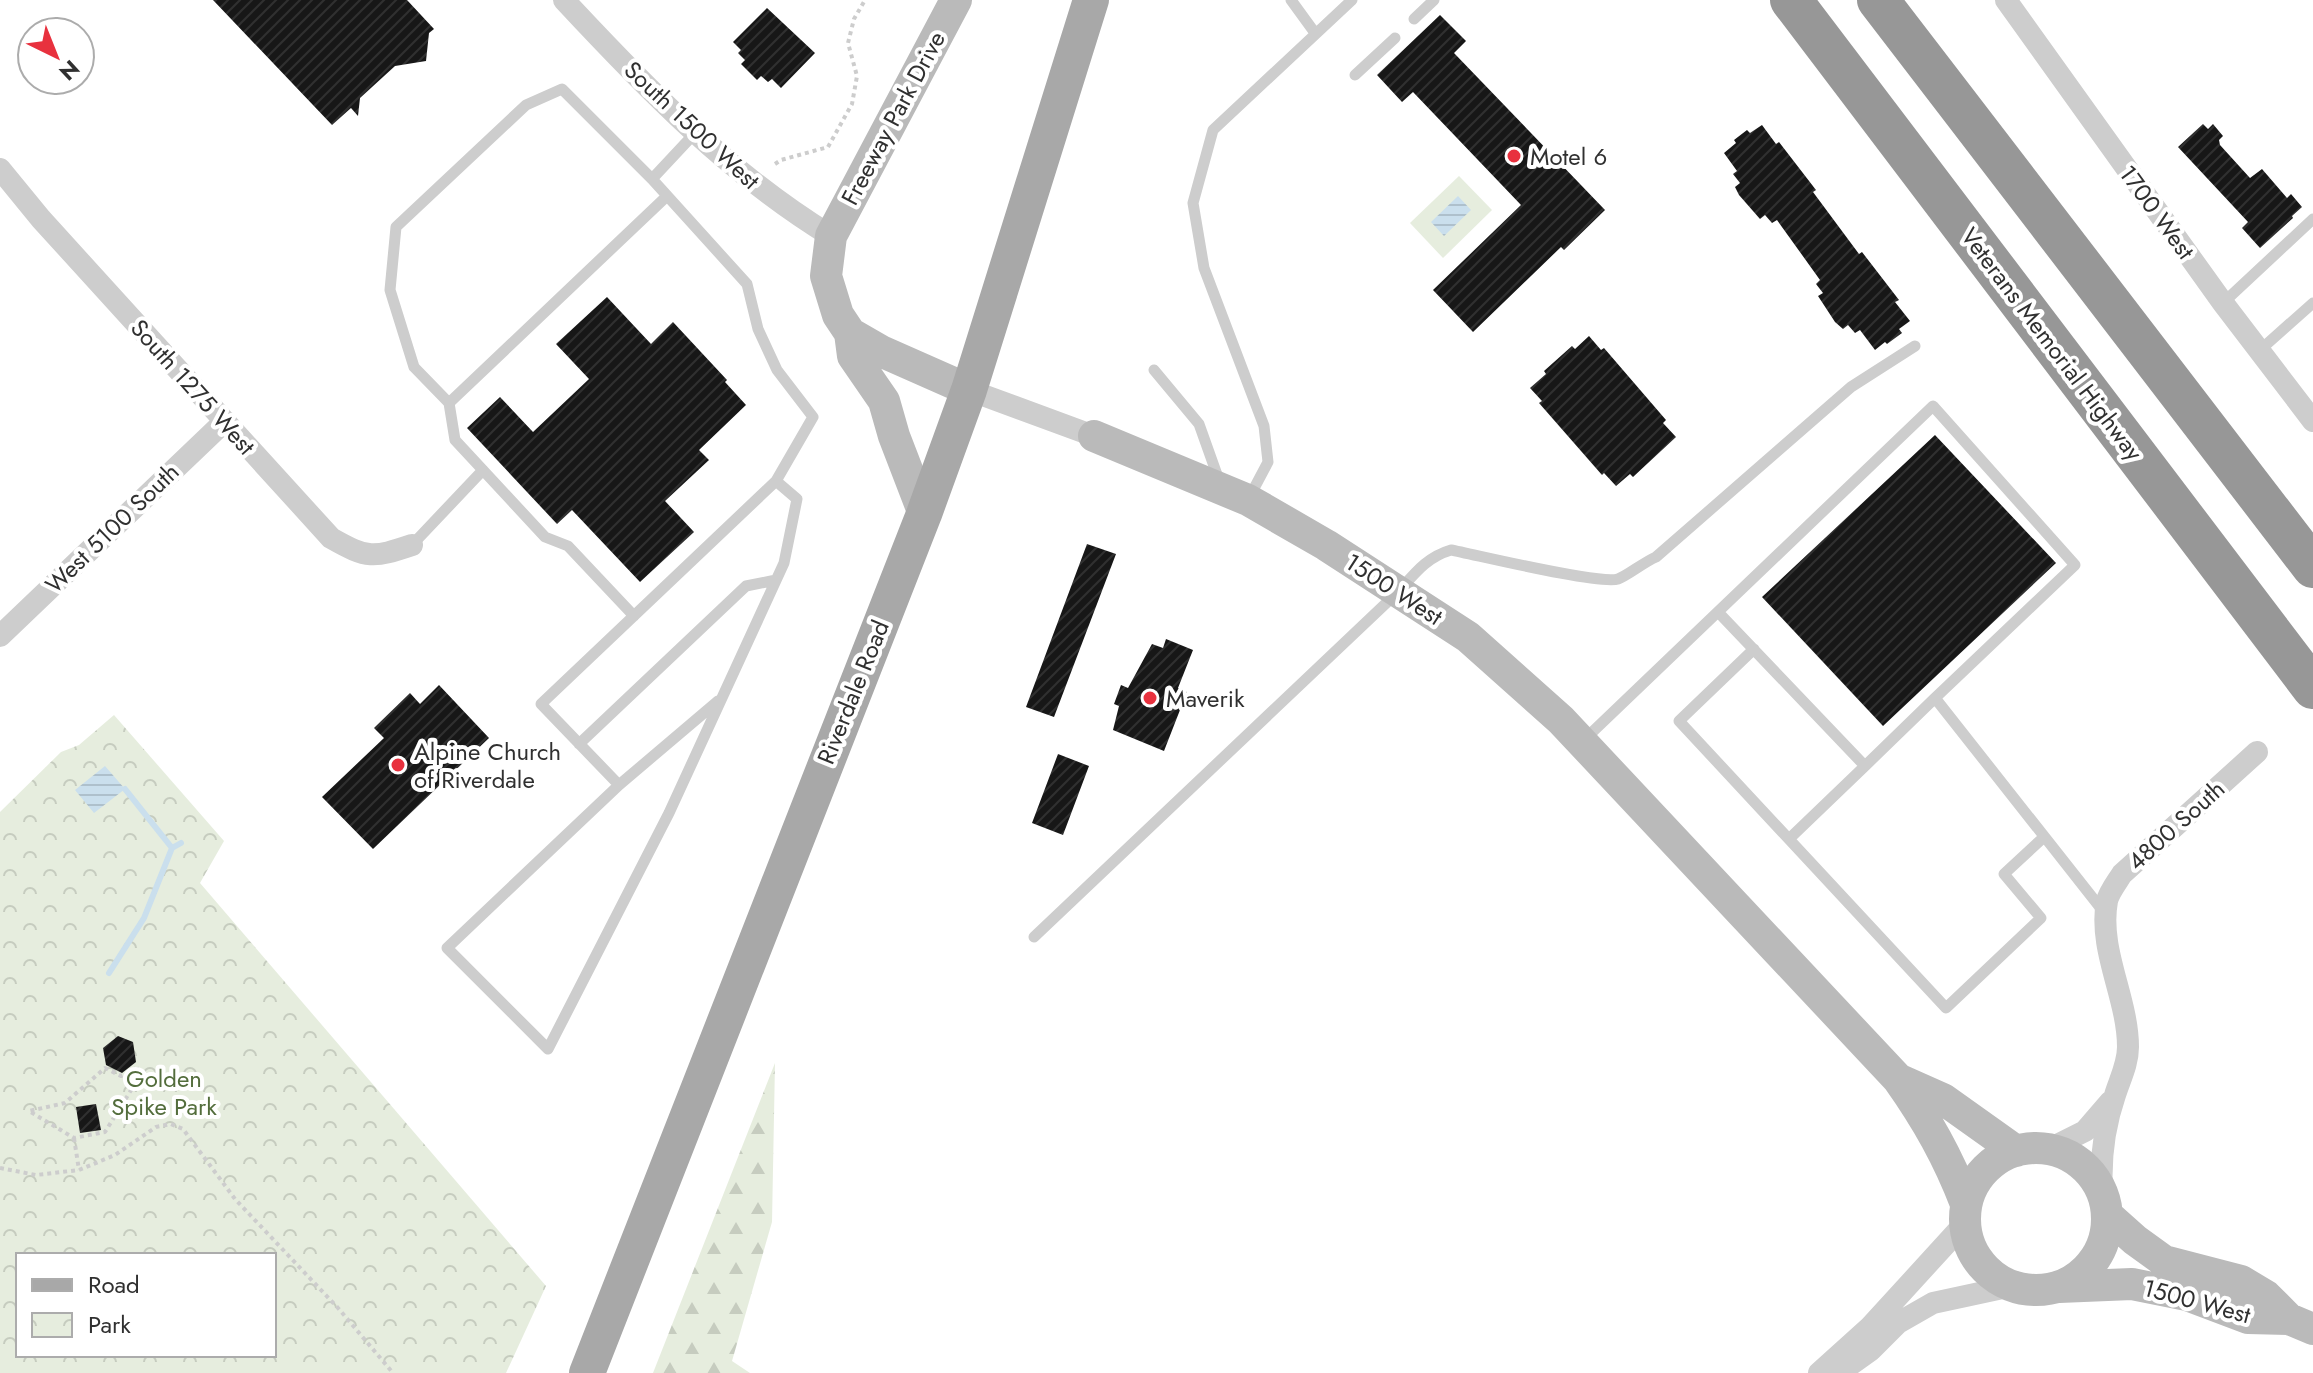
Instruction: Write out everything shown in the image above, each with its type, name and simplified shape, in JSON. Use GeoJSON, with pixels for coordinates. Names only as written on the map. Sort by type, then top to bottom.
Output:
{"type":"FeatureCollection","features":[{"type":"Feature","properties":{"kind":"highway","name":"Veterans Memorial Highway"},"geometry":{"type":"LineString","coordinates":[[1791,0],[2313,688]]}},
{"type":"Feature","properties":{"kind":"highway"},"geometry":{"type":"LineString","coordinates":[[1878,0],[2313,567]]}},
{"type":"Feature","properties":{"kind":"main road","name":"Riverdale Road"},"geometry":{"type":"LineString","coordinates":[[587,1373],[924,514],[969,390],[1091,0]]}},
{"type":"Feature","properties":{"kind":"street","name":"South 1500 West"},"geometry":{"type":"LineString","coordinates":[[564,0],[695,133],[794,214],[831,236]]}},
{"type":"Feature","properties":{"kind":"street","name":"Freeway Park Drive"},"geometry":{"type":"LineString","coordinates":[[831,236],[956,0]]}},
{"type":"Feature","properties":{"kind":"street","name":"1700 West"},"geometry":{"type":"LineString","coordinates":[[2006,0],[2223,303],[2313,421]]}},
{"type":"Feature","properties":{"kind":"street","name":"South 1275 West"},"geometry":{"type":"LineString","coordinates":[[0,169],[41,219],[331,538],[353,551],[379,556],[412,545]]}},
{"type":"Feature","properties":{"kind":"street"},"geometry":{"type":"LineString","coordinates":[[831,236],[826,276],[838,315],[850,333],[853,356],[884,401],[924,514]]}},
{"type":"Feature","properties":{"kind":"street","name":"1500 West"},"geometry":{"type":"LineString","coordinates":[[850,333],[883,352],[969,390],[1094,436],[1235,494],[1326,545],[1468,637],[1561,720],[1898,1079],[1950,1161],[1966,1214]]}},
{"type":"Feature","properties":{"kind":"street","name":"West 5100 South"},"geometry":{"type":"LineString","coordinates":[[0,636],[225,421]]}},
{"type":"Feature","properties":{"kind":"street","name":"4800 South"},"geometry":{"type":"LineString","coordinates":[[2105,1204],[2100,1160],[2128,1049],[2105,924],[2107,898],[2122,874],[2257,752]]}},
{"type":"Feature","properties":{"kind":"street","name":"1500 West"},"geometry":{"type":"LineString","coordinates":[[1898,1079],[1943,1099],[2016,1151]]}},
{"type":"Feature","properties":{"kind":"street","name":"4800 South"},"geometry":{"type":"LineString","coordinates":[[2049,1149],[2085,1131],[2115,1094]]}},
{"type":"Feature","properties":{"kind":"street"},"geometry":{"type":"LineString","coordinates":[[2049,1149],[2072,1157],[2090,1172],[2105,1204],[2105,1238],[2095,1259],[2079,1276],[2058,1287],[2035,1290],[2012,1286],[1994,1276],[1979,1262],[1969,1243],[1966,1214],[1973,1187],[1984,1171],[1999,1159],[2016,1151],[2049,1149]]}},
{"type":"Feature","properties":{"kind":"street","name":"1500 West"},"geometry":{"type":"LineString","coordinates":[[2105,1204],[2164,1261],[2241,1281],[2301,1324]]}},
{"type":"Feature","properties":{"kind":"street"},"geometry":{"type":"LineString","coordinates":[[1819,1373],[1870,1327],[1966,1214]]}},
{"type":"Feature","properties":{"kind":"street","name":"1500 West"},"geometry":{"type":"LineString","coordinates":[[2058,1287],[2132,1284],[2187,1295],[2248,1318],[2301,1324]]}},
{"type":"Feature","properties":{"kind":"street"},"geometry":{"type":"LineString","coordinates":[[1839,1373],[1871,1350],[1898,1323],[1933,1303],[2012,1286]]}},
{"type":"Feature","properties":{"kind":"lane"},"geometry":{"type":"LineString","coordinates":[[1291,0],[1315,33]]}},
{"type":"Feature","properties":{"kind":"lane"},"geometry":{"type":"LineString","coordinates":[[1154,370],[1199,424],[1235,494],[1268,462],[1264,426],[1204,268],[1193,203],[1213,130],[1352,0]]}},
{"type":"Feature","properties":{"kind":"lane"},"geometry":{"type":"LineString","coordinates":[[1414,19],[1434,0]]}},
{"type":"Feature","properties":{"kind":"lane"},"geometry":{"type":"LineString","coordinates":[[1355,75],[1395,38]]}},
{"type":"Feature","properties":{"kind":"lane"},"geometry":{"type":"LineString","coordinates":[[619,785],[541,704],[634,616],[776,481],[813,417],[777,370],[758,329],[747,284],[652,179],[562,89],[526,105],[396,227],[390,290],[414,367],[449,403],[455,440],[545,537],[568,546],[634,616]]}},
{"type":"Feature","properties":{"kind":"lane"},"geometry":{"type":"LineString","coordinates":[[652,179],[695,133]]}},
{"type":"Feature","properties":{"kind":"lane"},"geometry":{"type":"LineString","coordinates":[[449,403],[667,196]]}},
{"type":"Feature","properties":{"kind":"lane"},"geometry":{"type":"LineString","coordinates":[[2223,303],[2313,219]]}},
{"type":"Feature","properties":{"kind":"lane"},"geometry":{"type":"LineString","coordinates":[[2259,351],[2313,303]]}},
{"type":"Feature","properties":{"kind":"lane"},"geometry":{"type":"LineString","coordinates":[[1034,937],[1435,554],[1451,550],[1592,578],[1617,579],[1656,557],[1851,387],[1915,346]]}},
{"type":"Feature","properties":{"kind":"lane"},"geometry":{"type":"LineString","coordinates":[[1582,742],[1933,406],[2075,565],[1789,839]]}},
{"type":"Feature","properties":{"kind":"lane"},"geometry":{"type":"LineString","coordinates":[[412,545],[483,470]]}},
{"type":"Feature","properties":{"kind":"lane"},"geometry":{"type":"LineString","coordinates":[[722,698],[619,785],[447,948],[548,1049],[669,813],[722,698],[776,580],[784,563],[797,499],[776,481]]}},
{"type":"Feature","properties":{"kind":"lane"},"geometry":{"type":"LineString","coordinates":[[579,744],[746,586],[776,580]]}},
{"type":"Feature","properties":{"kind":"lane"},"geometry":{"type":"LineString","coordinates":[[1718,612],[1865,766]]}},
{"type":"Feature","properties":{"kind":"lane"},"geometry":{"type":"LineString","coordinates":[[1754,649],[1679,721],[1946,1008],[2041,918],[2004,874],[2044,837]]}},
{"type":"Feature","properties":{"kind":"lane"},"geometry":{"type":"LineString","coordinates":[[1935,698],[2106,914]]}},
{"type":"Feature","properties":{"kind":"path"},"geometry":{"type":"LineString","coordinates":[[775,164],[828,147],[852,104],[857,76],[848,43],[854,19],[865,0]]}},
{"type":"Feature","properties":{"kind":"path"},"geometry":{"type":"LineString","coordinates":[[137,1067],[138,1079],[105,1132],[74,1138],[29,1111],[65,1103],[105,1068],[121,1076],[128,1075],[137,1067]]}},
{"type":"Feature","properties":{"kind":"path"},"geometry":{"type":"LineString","coordinates":[[0,1168],[36,1175],[79,1170],[115,1155],[156,1127],[171,1124],[183,1129],[235,1199],[338,1308],[393,1373]]}},
{"type":"Feature","properties":{"kind":"path"},"geometry":{"type":"LineString","coordinates":[[74,1138],[79,1170]]}},
{"type":"Feature","properties":{"kind":"green space"},"geometry":{"type":"Polygon","coordinates":[[[1459,176],[1492,210],[1443,258],[1410,223],[1459,176]]]}},
{"type":"Feature","properties":{"kind":"green space","name":"Golden Spike Park"},"geometry":{"type":"Polygon","coordinates":[[[114,715],[224,841],[200,883],[546,1286],[506,1373],[0,1373],[0,812],[61,752],[79,745],[114,715]]]}},
{"type":"Feature","properties":{"kind":"green space"},"geometry":{"type":"Polygon","coordinates":[[[775,1063],[772,1222],[732,1361],[750,1373],[653,1373],[775,1063]]]}},
{"type":"Feature","properties":{"kind":"water"},"geometry":{"type":"Polygon","coordinates":[[[1458,196],[1471,210],[1444,236],[1431,222],[1458,196]]]}},
{"type":"Feature","properties":{"kind":"water"},"geometry":{"type":"Polygon","coordinates":[[[105,766],[125,789],[94,813],[75,790],[105,766]]]}},
{"type":"Feature","properties":{"kind":"building"},"geometry":{"type":"Polygon","coordinates":[[[213,0],[407,0],[434,29],[429,33],[426,61],[395,66],[360,98],[358,116],[351,108],[332,125],[213,0]]]}},
{"type":"Feature","properties":{"kind":"building"},"geometry":{"type":"Polygon","coordinates":[[[767,8],[815,53],[781,88],[772,79],[768,82],[761,76],[757,80],[741,64],[745,60],[733,42],[767,8]]]}},
{"type":"Feature","properties":{"kind":"building","name":"Motel 6"},"geometry":{"type":"Polygon","coordinates":[[[1440,15],[1466,41],[1454,53],[1605,210],[1564,250],[1561,247],[1473,332],[1433,290],[1521,205],[1413,92],[1402,102],[1377,75],[1440,15]]]}},
{"type":"Feature","properties":{"kind":"building"},"geometry":{"type":"Polygon","coordinates":[[[2203,124],[2208,129],[2213,124],[2223,136],[2219,140],[2220,145],[2250,178],[2262,169],[2287,198],[2291,194],[2302,207],[2260,248],[2242,228],[2248,222],[2178,147],[2203,124]]]}},
{"type":"Feature","properties":{"kind":"building"},"geometry":{"type":"Polygon","coordinates":[[[1762,125],[1816,190],[1813,192],[1859,254],[1862,252],[1899,300],[1895,302],[1910,321],[1899,329],[1902,333],[1887,344],[1885,342],[1875,350],[1860,330],[1855,333],[1848,325],[1843,329],[1835,322],[1818,296],[1823,293],[1816,284],[1820,280],[1777,220],[1772,223],[1765,215],[1760,219],[1739,195],[1735,187],[1740,183],[1733,174],[1737,171],[1724,153],[1747,130],[1750,133],[1762,125]]]}},
{"type":"Feature","properties":{"kind":"building"},"geometry":{"type":"Polygon","coordinates":[[[607,297],[651,344],[673,322],[746,405],[699,450],[709,460],[665,501],[694,532],[640,582],[572,510],[557,524],[467,428],[500,397],[533,432],[589,379],[556,344],[607,297]]]}},
{"type":"Feature","properties":{"kind":"building"},"geometry":{"type":"Polygon","coordinates":[[[1589,336],[1601,350],[1604,348],[1666,420],[1663,423],[1676,437],[1633,477],[1630,474],[1616,486],[1604,473],[1602,475],[1539,403],[1542,401],[1530,388],[1572,346],[1575,349],[1589,336]]]}},
{"type":"Feature","properties":{"kind":"building"},"geometry":{"type":"Polygon","coordinates":[[[1935,435],[2056,563],[1883,726],[1762,597],[1935,435]]]}},
{"type":"Feature","properties":{"kind":"building"},"geometry":{"type":"Polygon","coordinates":[[[1087,544],[1116,554],[1054,717],[1026,707],[1087,544]]]}},
{"type":"Feature","properties":{"kind":"building","name":"Maverik"},"geometry":{"type":"Polygon","coordinates":[[[1166,639],[1193,650],[1178,688],[1187,692],[1164,751],[1113,730],[1119,706],[1114,704],[1121,685],[1128,688],[1152,644],[1163,648],[1166,639]]]}},
{"type":"Feature","properties":{"kind":"building"},"geometry":{"type":"Polygon","coordinates":[[[439,685],[489,738],[373,849],[322,797],[384,738],[374,728],[410,693],[420,704],[439,685]]]}},
{"type":"Feature","properties":{"kind":"building"},"geometry":{"type":"Polygon","coordinates":[[[1058,754],[1089,766],[1063,835],[1032,823],[1058,754]]]}},
{"type":"Feature","properties":{"kind":"building"},"geometry":{"type":"Polygon","coordinates":[[[118,1036],[133,1042],[136,1062],[122,1073],[106,1065],[103,1048],[118,1036]]]}},
{"type":"Feature","properties":{"kind":"building"},"geometry":{"type":"Polygon","coordinates":[[[96,1104],[101,1130],[80,1133],[76,1107],[96,1104]]]}},
{"type":"Feature","properties":{"kind":"waterway"},"geometry":{"type":"LineString","coordinates":[[125,789],[172,848]]}},
{"type":"Feature","properties":{"kind":"waterway"},"geometry":{"type":"LineString","coordinates":[[109,973],[144,918],[172,848],[181,843]]}},
{"type":"Feature","properties":{"kind":"place","name":"Motel 6"},"geometry":{"type":"Point","coordinates":[1514,156]}},
{"type":"Feature","properties":{"kind":"place","name":"Maverik"},"geometry":{"type":"Point","coordinates":[1150,698]}},
{"type":"Feature","properties":{"kind":"place","name":"Alpine Church of Riverdale"},"geometry":{"type":"Point","coordinates":[398,765]}}]}
